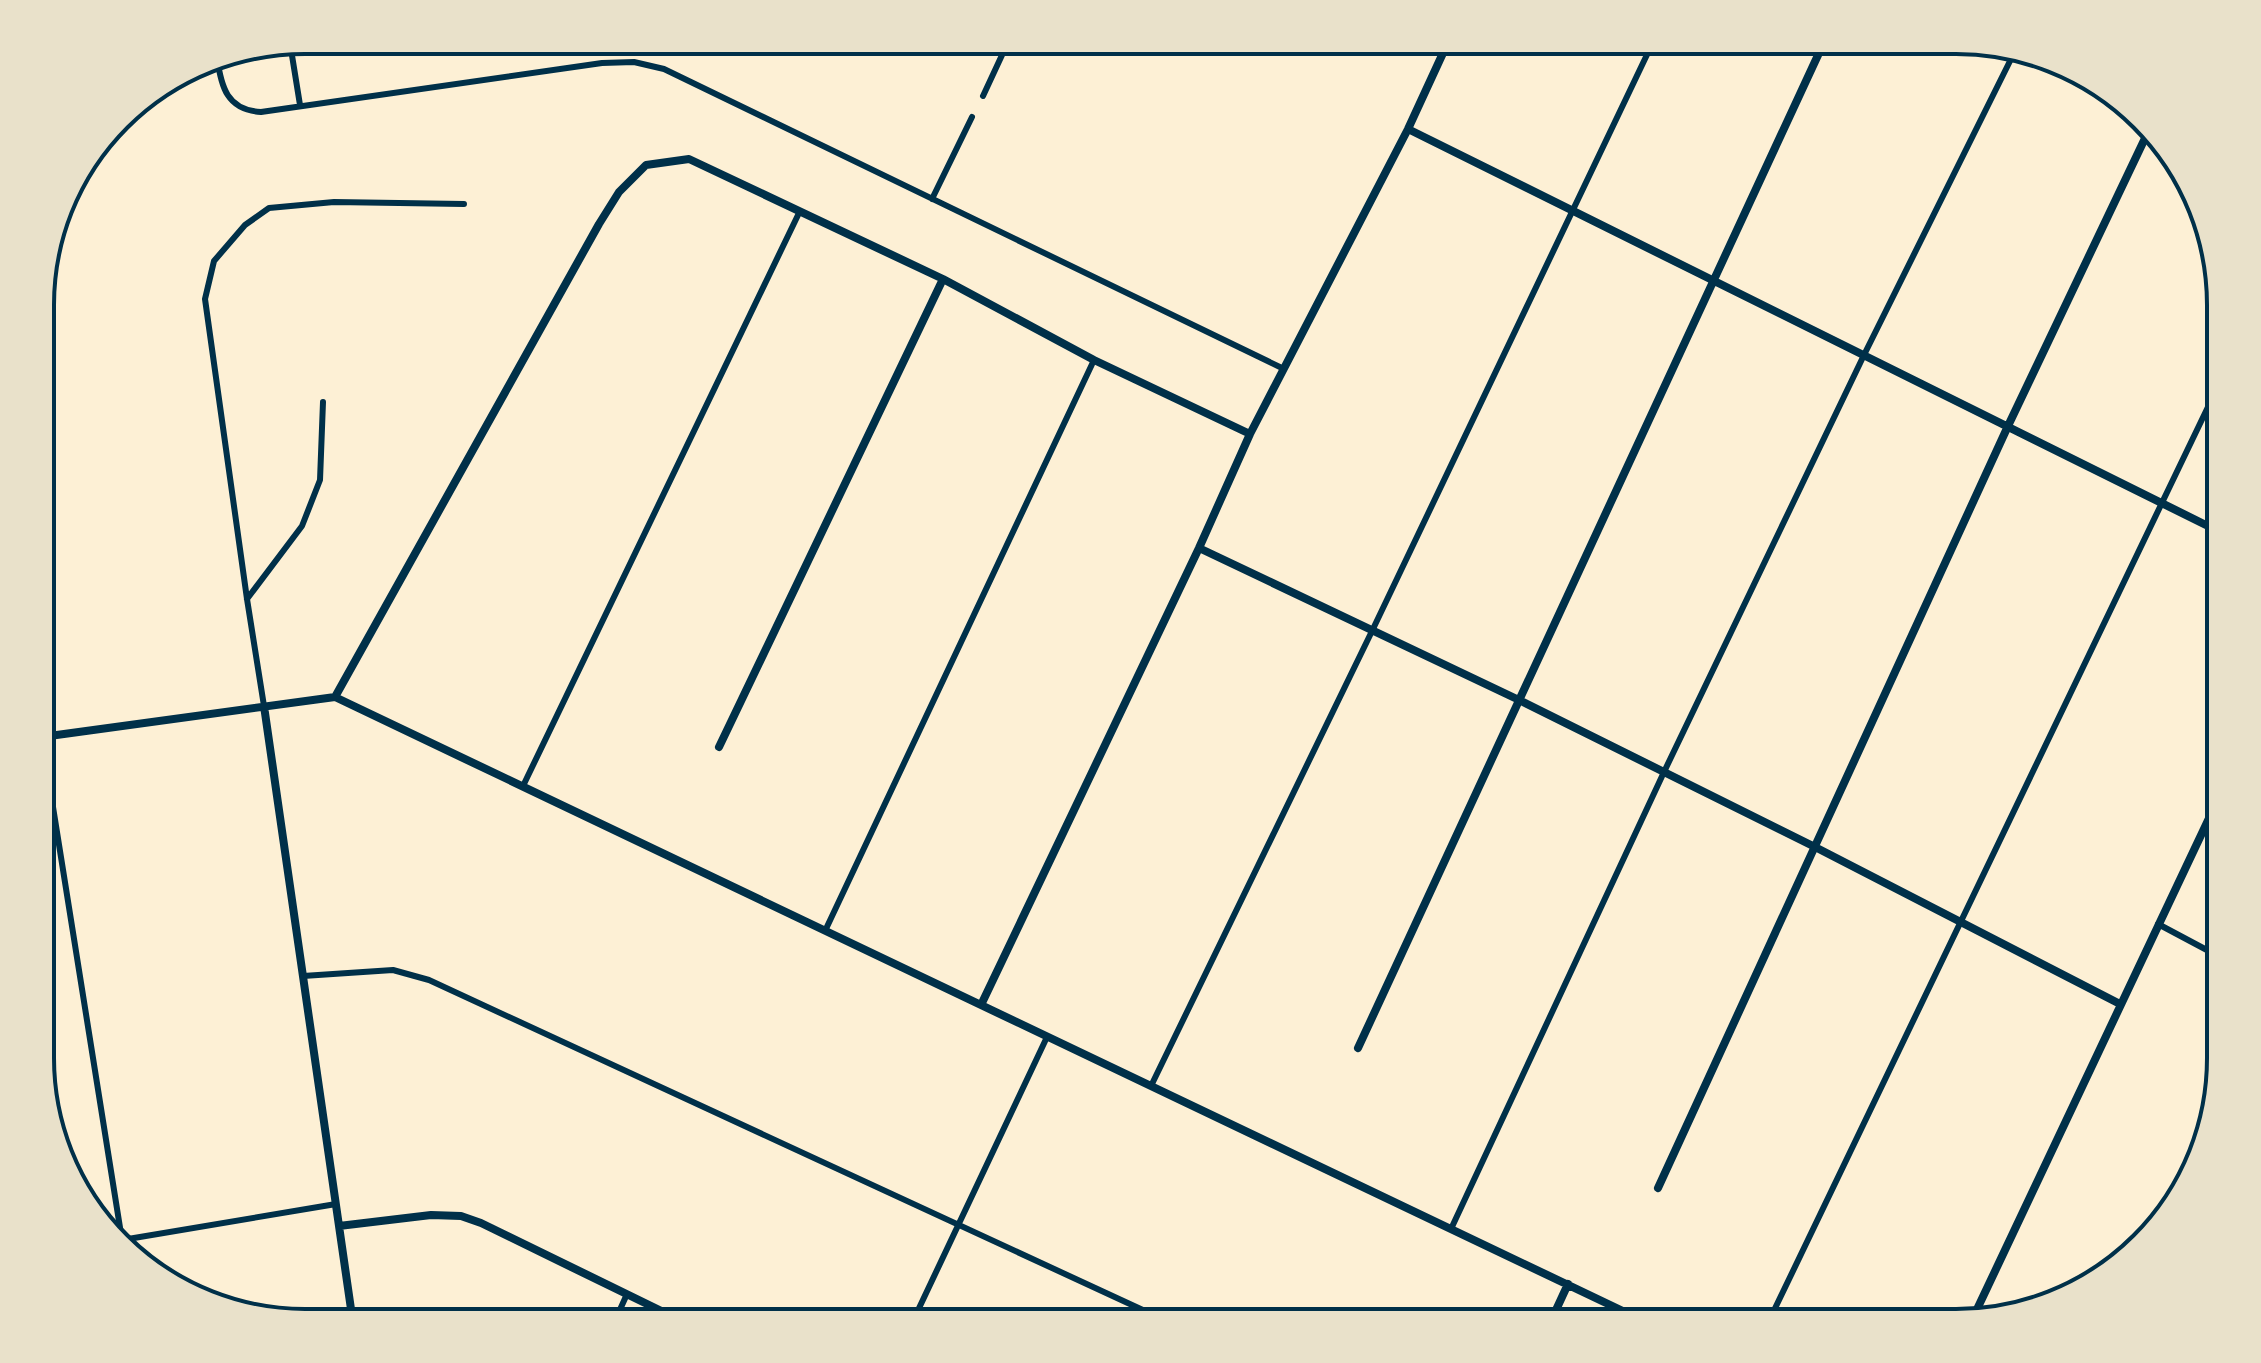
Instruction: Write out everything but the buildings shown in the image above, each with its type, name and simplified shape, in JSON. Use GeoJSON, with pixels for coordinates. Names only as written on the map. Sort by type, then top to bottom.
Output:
{"type":"FeatureCollection","features":[{"type":"Feature","properties":{"kind":"street"},"geometry":{"type":"LineString","coordinates":[[981,1005],[1199,548],[1250,434],[1408,129],[1442,54]]}},
{"type":"Feature","properties":{"kind":"street"},"geometry":{"type":"LineString","coordinates":[[1358,1048],[1818,54]]}},
{"type":"Feature","properties":{"kind":"street"},"geometry":{"type":"LineString","coordinates":[[1408,129],[2206,525]]}},
{"type":"Feature","properties":{"kind":"street"},"geometry":{"type":"LineString","coordinates":[[1658,1188],[2008,426],[2144,139]]}},
{"type":"Feature","properties":{"kind":"street"},"geometry":{"type":"LineString","coordinates":[[335,697],[583,251],[619,192],[646,165],[689,159],[943,279],[1094,360],[1250,434]]}},
{"type":"Feature","properties":{"kind":"street"},"geometry":{"type":"LineString","coordinates":[[719,747],[943,279]]}},
{"type":"Feature","properties":{"kind":"street"},"geometry":{"type":"LineString","coordinates":[[1199,548],[1519,700],[1815,847],[2120,1004]]}},
{"type":"Feature","properties":{"kind":"street"},"geometry":{"type":"LineString","coordinates":[[54,736],[335,697],[1618,1308]]}},
{"type":"Feature","properties":{"kind":"street"},"geometry":{"type":"LineString","coordinates":[[264,706],[351,1309]]}},
{"type":"Feature","properties":{"kind":"street"},"geometry":{"type":"LineString","coordinates":[[1978,1308],[2206,824]]}},
{"type":"Feature","properties":{"kind":"street"},"geometry":{"type":"LineString","coordinates":[[339,1226],[431,1215],[461,1216],[657,1309]]}},
{"type":"Feature","properties":{"kind":"street"},"geometry":{"type":"LineString","coordinates":[[1557,1308],[1568,1284]]}},
{"type":"Feature","properties":{"kind":"lane"},"geometry":{"type":"LineString","coordinates":[[1151,1086],[1647,54]]}},
{"type":"Feature","properties":{"kind":"lane"},"geometry":{"type":"LineString","coordinates":[[292,55],[300,105]]}},
{"type":"Feature","properties":{"kind":"lane"},"geometry":{"type":"LineString","coordinates":[[983,96],[1002,55]]}},
{"type":"Feature","properties":{"kind":"lane"},"geometry":{"type":"LineString","coordinates":[[1451,1229],[1664,772],[1864,355],[2010,61]]}},
{"type":"Feature","properties":{"kind":"lane"},"geometry":{"type":"LineString","coordinates":[[219,69],[221,82],[232,102],[248,111],[261,112],[602,63],[634,62],[664,69],[1284,369]]}},
{"type":"Feature","properties":{"kind":"lane"},"geometry":{"type":"LineString","coordinates":[[932,199],[972,117]]}},
{"type":"Feature","properties":{"kind":"lane"},"geometry":{"type":"LineString","coordinates":[[264,706],[205,299],[214,261],[245,225],[269,208],[334,202],[464,204]]}},
{"type":"Feature","properties":{"kind":"lane"},"geometry":{"type":"LineString","coordinates":[[523,786],[799,213]]}},
{"type":"Feature","properties":{"kind":"lane"},"geometry":{"type":"LineString","coordinates":[[825,931],[1094,360]]}},
{"type":"Feature","properties":{"kind":"lane"},"geometry":{"type":"LineString","coordinates":[[247,599],[302,526],[320,480],[323,402]]}},
{"type":"Feature","properties":{"kind":"lane"},"geometry":{"type":"LineString","coordinates":[[1775,1308],[2206,411]]}},
{"type":"Feature","properties":{"kind":"lane"},"geometry":{"type":"LineString","coordinates":[[54,813],[120,1227]]}},
{"type":"Feature","properties":{"kind":"lane"},"geometry":{"type":"LineString","coordinates":[[2158,924],[2206,950]]}},
{"type":"Feature","properties":{"kind":"lane"},"geometry":{"type":"LineString","coordinates":[[303,976],[393,970],[429,980],[1140,1308]]}},
{"type":"Feature","properties":{"kind":"lane"},"geometry":{"type":"LineString","coordinates":[[919,1309],[1047,1037]]}},
{"type":"Feature","properties":{"kind":"lane"},"geometry":{"type":"LineString","coordinates":[[131,1238],[336,1204]]}},
{"type":"Feature","properties":{"kind":"lane"},"geometry":{"type":"LineString","coordinates":[[620,1309],[627,1294]]}}]}
